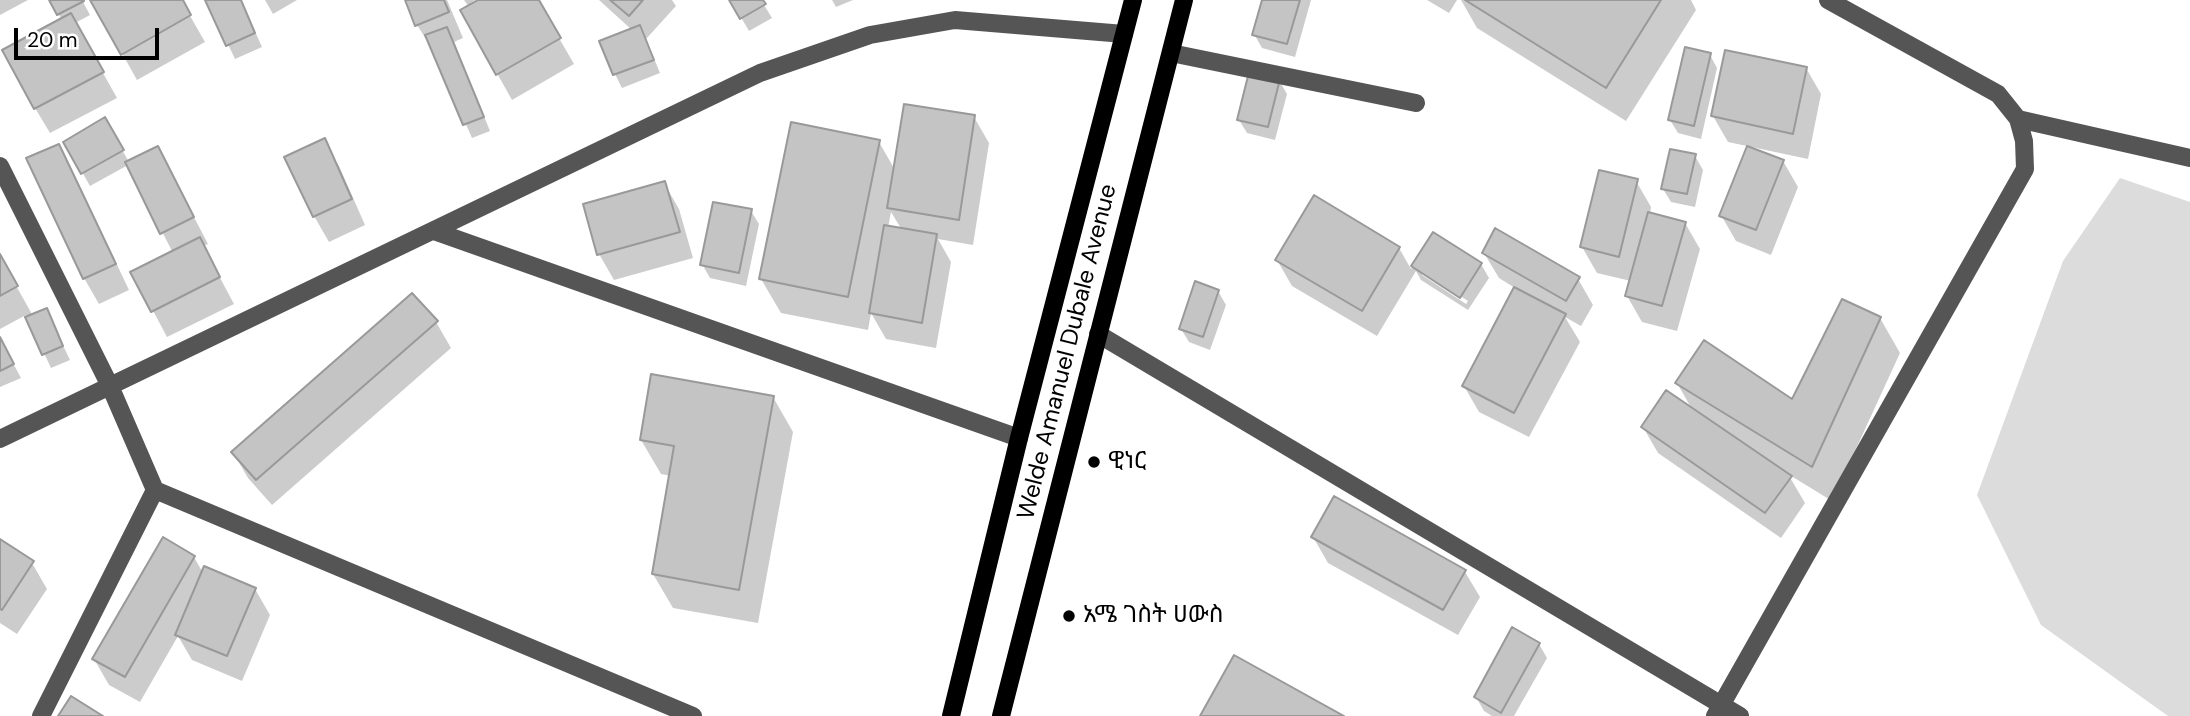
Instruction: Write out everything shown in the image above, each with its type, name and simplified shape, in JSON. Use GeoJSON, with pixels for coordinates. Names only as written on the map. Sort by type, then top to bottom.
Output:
{"type":"FeatureCollection","features":[{"type":"Feature","properties":{"kind":"main road"},"geometry":{"type":"LineString","coordinates":[[951,716],[1019,438],[1133,0]]}},
{"type":"Feature","properties":{"kind":"main road","name":"Welde Amanuel Dubale Avenue"},"geometry":{"type":"LineString","coordinates":[[1001,716],[1184,0]]}},
{"type":"Feature","properties":{"kind":"street"},"geometry":{"type":"LineString","coordinates":[[1719,711],[2025,169],[2024,141],[2018,119],[1998,94],[1828,0]]}},
{"type":"Feature","properties":{"kind":"street"},"geometry":{"type":"LineString","coordinates":[[0,439],[760,73],[870,35],[955,20],[1124,34]]}},
{"type":"Feature","properties":{"kind":"street"},"geometry":{"type":"LineString","coordinates":[[1171,53],[1416,103]]}},
{"type":"Feature","properties":{"kind":"street"},"geometry":{"type":"LineString","coordinates":[[2018,119],[2190,158]]}},
{"type":"Feature","properties":{"kind":"street"},"geometry":{"type":"LineString","coordinates":[[0,166],[110,386],[155,490],[693,716]]}},
{"type":"Feature","properties":{"kind":"street"},"geometry":{"type":"LineString","coordinates":[[434,231],[1019,438]]}},
{"type":"Feature","properties":{"kind":"street"},"geometry":{"type":"LineString","coordinates":[[1098,334],[1719,711],[1740,716]]}},
{"type":"Feature","properties":{"kind":"street"},"geometry":{"type":"LineString","coordinates":[[41,716],[155,490]]}},
{"type":"Feature","properties":{"kind":"shaded area"},"geometry":{"type":"Polygon","coordinates":[[[2120,178],[2190,202],[2190,716],[2168,716],[2041,625],[1977,495],[2063,261],[2120,178]]]}},
{"type":"Feature","properties":{"kind":"building"},"geometry":{"type":"Polygon","coordinates":[[[49,0],[83,0],[84,1],[57,15],[49,0]]]}},
{"type":"Feature","properties":{"kind":"building"},"geometry":{"type":"Polygon","coordinates":[[[90,0],[183,0],[191,15],[121,55],[90,0]]]}},
{"type":"Feature","properties":{"kind":"building"},"geometry":{"type":"Polygon","coordinates":[[[205,0],[241,0],[255,33],[226,46],[205,0]]]}},
{"type":"Feature","properties":{"kind":"building"},"geometry":{"type":"Polygon","coordinates":[[[405,0],[444,0],[449,12],[415,26],[405,0]]]}},
{"type":"Feature","properties":{"kind":"building"},"geometry":{"type":"Polygon","coordinates":[[[478,0],[539,0],[561,38],[496,75],[460,10],[478,0]]]}},
{"type":"Feature","properties":{"kind":"building"},"geometry":{"type":"Polygon","coordinates":[[[610,0],[643,0],[629,16],[610,0]]]}},
{"type":"Feature","properties":{"kind":"building"},"geometry":{"type":"Polygon","coordinates":[[[729,0],[763,0],[766,4],[740,19],[729,0]]]}},
{"type":"Feature","properties":{"kind":"building"},"geometry":{"type":"Polygon","coordinates":[[[1262,0],[1300,0],[1287,44],[1252,35],[1262,0]]]}},
{"type":"Feature","properties":{"kind":"building"},"geometry":{"type":"Polygon","coordinates":[[[1465,0],[1661,0],[1606,88],[1465,0]]]}},
{"type":"Feature","properties":{"kind":"building"},"geometry":{"type":"Polygon","coordinates":[[[71,13],[104,72],[34,109],[2,50],[71,13]]]}},
{"type":"Feature","properties":{"kind":"building"},"geometry":{"type":"Polygon","coordinates":[[[640,25],[654,60],[613,75],[599,41],[640,25]]]}},
{"type":"Feature","properties":{"kind":"building"},"geometry":{"type":"Polygon","coordinates":[[[447,27],[484,117],[463,125],[425,35],[447,27]]]}},
{"type":"Feature","properties":{"kind":"building"},"geometry":{"type":"Polygon","coordinates":[[[1685,47],[1711,53],[1694,126],[1668,120],[1685,47]]]}},
{"type":"Feature","properties":{"kind":"building"},"geometry":{"type":"Polygon","coordinates":[[[1725,50],[1807,67],[1793,134],[1711,116],[1725,50]]]}},
{"type":"Feature","properties":{"kind":"building"},"geometry":{"type":"Polygon","coordinates":[[[1249,72],[1280,79],[1268,127],[1237,120],[1249,72]]]}},
{"type":"Feature","properties":{"kind":"building"},"geometry":{"type":"Polygon","coordinates":[[[904,104],[975,115],[959,220],[887,208],[904,104]]]}},
{"type":"Feature","properties":{"kind":"building"},"geometry":{"type":"Polygon","coordinates":[[[105,117],[124,150],[81,174],[63,142],[105,117]]]}},
{"type":"Feature","properties":{"kind":"building"},"geometry":{"type":"Polygon","coordinates":[[[791,122],[880,140],[848,297],[759,279],[791,122]]]}},
{"type":"Feature","properties":{"kind":"building"},"geometry":{"type":"Polygon","coordinates":[[[325,138],[352,199],[313,217],[284,157],[325,138]]]}},
{"type":"Feature","properties":{"kind":"building"},"geometry":{"type":"Polygon","coordinates":[[[59,144],[116,264],[83,279],[26,158],[59,144]]]}},
{"type":"Feature","properties":{"kind":"building"},"geometry":{"type":"Polygon","coordinates":[[[158,146],[194,217],[160,234],[125,162],[158,146]]]}},
{"type":"Feature","properties":{"kind":"building"},"geometry":{"type":"Polygon","coordinates":[[[1747,146],[1784,160],[1756,230],[1719,216],[1747,146]]]}},
{"type":"Feature","properties":{"kind":"building"},"geometry":{"type":"Polygon","coordinates":[[[1670,149],[1696,154],[1687,194],[1661,189],[1670,149]]]}},
{"type":"Feature","properties":{"kind":"building"},"geometry":{"type":"Polygon","coordinates":[[[1599,170],[1638,179],[1619,257],[1580,247],[1599,170]]]}},
{"type":"Feature","properties":{"kind":"building"},"geometry":{"type":"Polygon","coordinates":[[[665,181],[680,232],[597,255],[583,204],[665,181]]]}},
{"type":"Feature","properties":{"kind":"building"},"geometry":{"type":"Polygon","coordinates":[[[1314,195],[1400,247],[1362,311],[1275,260],[1314,195]]]}},
{"type":"Feature","properties":{"kind":"building"},"geometry":{"type":"Polygon","coordinates":[[[713,202],[752,209],[739,273],[700,265],[713,202]]]}},
{"type":"Feature","properties":{"kind":"building"},"geometry":{"type":"Polygon","coordinates":[[[1648,212],[1686,222],[1662,306],[1625,296],[1648,212]]]}},
{"type":"Feature","properties":{"kind":"building"},"geometry":{"type":"Polygon","coordinates":[[[884,225],[937,234],[922,323],[869,313],[884,225]]]}},
{"type":"Feature","properties":{"kind":"building"},"geometry":{"type":"Polygon","coordinates":[[[1495,228],[1580,277],[1566,301],[1482,253],[1495,228]]]}},
{"type":"Feature","properties":{"kind":"building"},"geometry":{"type":"Polygon","coordinates":[[[1433,232],[1482,263],[1460,298],[1411,266],[1433,232]]]}},
{"type":"Feature","properties":{"kind":"building"},"geometry":{"type":"Polygon","coordinates":[[[200,237],[220,277],[151,312],[130,272],[200,237]]]}},
{"type":"Feature","properties":{"kind":"building"},"geometry":{"type":"Polygon","coordinates":[[[0,254],[18,286],[0,296],[0,254]]]}},
{"type":"Feature","properties":{"kind":"building"},"geometry":{"type":"Polygon","coordinates":[[[1195,281],[1219,290],[1203,337],[1179,329],[1195,281]]]}},
{"type":"Feature","properties":{"kind":"building"},"geometry":{"type":"Polygon","coordinates":[[[1514,287],[1566,314],[1514,413],[1462,386],[1514,287]]]}},
{"type":"Feature","properties":{"kind":"building"},"geometry":{"type":"Polygon","coordinates":[[[412,293],[438,321],[256,480],[231,452],[412,293]]]}},
{"type":"Feature","properties":{"kind":"building"},"geometry":{"type":"Polygon","coordinates":[[[1842,299],[1881,317],[1812,467],[1675,383],[1704,340],[1792,399],[1842,299]]]}},
{"type":"Feature","properties":{"kind":"building"},"geometry":{"type":"Polygon","coordinates":[[[47,308],[63,346],[42,355],[25,317],[47,308]]]}},
{"type":"Feature","properties":{"kind":"building"},"geometry":{"type":"Polygon","coordinates":[[[0,337],[14,364],[0,371],[0,337]]]}},
{"type":"Feature","properties":{"kind":"building"},"geometry":{"type":"Polygon","coordinates":[[[651,374],[774,396],[739,590],[652,574],[674,446],[640,440],[651,374]]]}},
{"type":"Feature","properties":{"kind":"building"},"geometry":{"type":"Polygon","coordinates":[[[1666,390],[1792,476],[1765,513],[1641,427],[1666,390]]]}},
{"type":"Feature","properties":{"kind":"building"},"geometry":{"type":"Polygon","coordinates":[[[1334,496],[1466,570],[1443,610],[1311,537],[1334,496]]]}},
{"type":"Feature","properties":{"kind":"building"},"geometry":{"type":"Polygon","coordinates":[[[163,537],[195,556],[125,677],[92,659],[163,537]]]}},
{"type":"Feature","properties":{"kind":"building"},"geometry":{"type":"Polygon","coordinates":[[[0,539],[34,561],[2,610],[0,609],[0,539]]]}},
{"type":"Feature","properties":{"kind":"building"},"geometry":{"type":"Polygon","coordinates":[[[204,566],[256,588],[227,656],[175,635],[204,566]]]}},
{"type":"Feature","properties":{"kind":"building"},"geometry":{"type":"Polygon","coordinates":[[[1512,627],[1540,643],[1501,713],[1474,697],[1512,627]]]}},
{"type":"Feature","properties":{"kind":"building"},"geometry":{"type":"Polygon","coordinates":[[[1234,655],[1344,716],[1200,716],[1234,655]]]}},
{"type":"Feature","properties":{"kind":"building"},"geometry":{"type":"Polygon","coordinates":[[[71,696],[103,716],[58,716],[71,696]]]}},
{"type":"Feature","properties":{"kind":"place","name":"ዊነር"},"geometry":{"type":"Point","coordinates":[1094,462]}},
{"type":"Feature","properties":{"kind":"place","name":"አሜ ገስት ሀውስ"},"geometry":{"type":"Point","coordinates":[1069,616]}}]}
